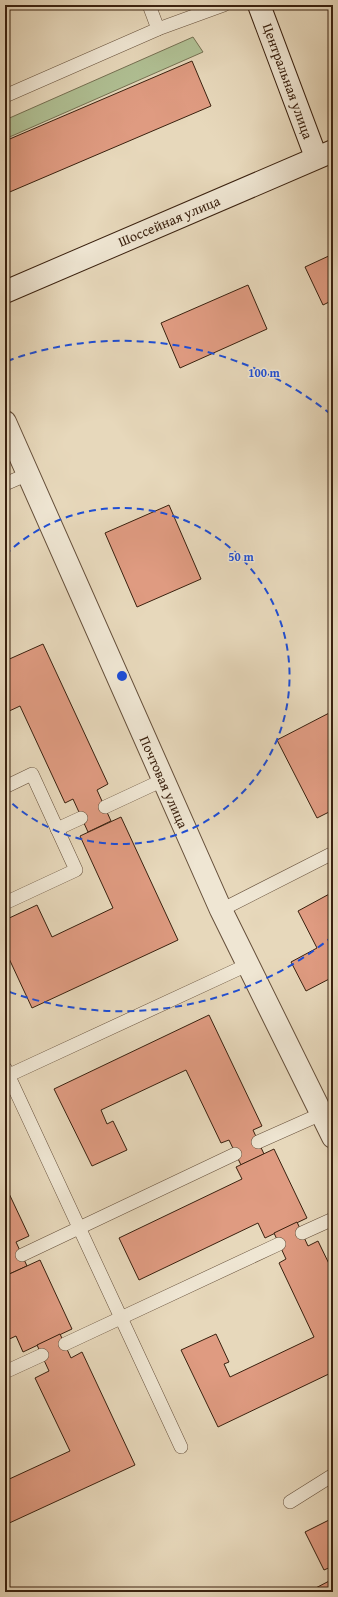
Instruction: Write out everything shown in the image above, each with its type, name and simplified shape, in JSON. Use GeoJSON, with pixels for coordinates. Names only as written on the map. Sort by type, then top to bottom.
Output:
{"type":"FeatureCollection","features":[{"type":"Feature","properties":{"kind":"street","name":"Центральная улица"},"geometry":{"type":"LineString","coordinates":[[259,5],[325,154]]}},
{"type":"Feature","properties":{"kind":"street","name":"Шоссейная улица"},"geometry":{"type":"LineString","coordinates":[[5,292],[325,154]]}},
{"type":"Feature","properties":{"kind":"street","name":"Почтовая улица"},"geometry":{"type":"LineString","coordinates":[[5,422],[221,910],[333,1136]]}},
{"type":"Feature","properties":{"kind":"lane"},"geometry":{"type":"LineString","coordinates":[[149,5],[158,29]]}},
{"type":"Feature","properties":{"kind":"lane"},"geometry":{"type":"LineString","coordinates":[[5,96],[158,29],[224,5]]}},
{"type":"Feature","properties":{"kind":"lane"},"geometry":{"type":"LineString","coordinates":[[5,484],[28,474]]}},
{"type":"Feature","properties":{"kind":"lane"},"geometry":{"type":"LineString","coordinates":[[5,787],[32,774],[76,870],[5,903]]}},
{"type":"Feature","properties":{"kind":"lane"},"geometry":{"type":"LineString","coordinates":[[105,807],[163,780]]}},
{"type":"Feature","properties":{"kind":"lane"},"geometry":{"type":"LineString","coordinates":[[57,829],[81,818]]}},
{"type":"Feature","properties":{"kind":"lane"},"geometry":{"type":"LineString","coordinates":[[221,910],[333,853]]}},
{"type":"Feature","properties":{"kind":"lane"},"geometry":{"type":"LineString","coordinates":[[181,1447],[6,1074],[247,965]]}},
{"type":"Feature","properties":{"kind":"lane"},"geometry":{"type":"LineString","coordinates":[[258,1142],[321,1114]]}},
{"type":"Feature","properties":{"kind":"lane"},"geometry":{"type":"LineString","coordinates":[[22,1255],[235,1154]]}},
{"type":"Feature","properties":{"kind":"lane"},"geometry":{"type":"LineString","coordinates":[[302,1233],[333,1219]]}},
{"type":"Feature","properties":{"kind":"lane"},"geometry":{"type":"LineString","coordinates":[[65,1344],[279,1244]]}},
{"type":"Feature","properties":{"kind":"lane"},"geometry":{"type":"LineString","coordinates":[[5,1372],[42,1355]]}},
{"type":"Feature","properties":{"kind":"lane"},"geometry":{"type":"LineString","coordinates":[[290,1502],[333,1474]]}},
{"type":"Feature","properties":{"kind":"green space"},"geometry":{"type":"Polygon","coordinates":[[[193,37],[203,52],[5,139],[5,120],[193,37]]]}},
{"type":"Feature","properties":{"kind":"building"},"geometry":{"type":"Polygon","coordinates":[[[192,61],[211,106],[5,194],[5,141],[192,61]]]}},
{"type":"Feature","properties":{"kind":"building"},"geometry":{"type":"Polygon","coordinates":[[[333,254],[333,300],[323,305],[305,267],[333,254]]]}},
{"type":"Feature","properties":{"kind":"building"},"geometry":{"type":"Polygon","coordinates":[[[248,285],[267,329],[180,368],[161,323],[248,285]]]}},
{"type":"Feature","properties":{"kind":"building"},"geometry":{"type":"Polygon","coordinates":[[[169,505],[201,579],[137,607],[105,533],[169,505]]]}},
{"type":"Feature","properties":{"kind":"building"},"geometry":{"type":"Polygon","coordinates":[[[43,644],[108,784],[97,790],[111,821],[88,832],[73,799],[65,803],[20,706],[5,713],[5,661],[43,644]]]}},
{"type":"Feature","properties":{"kind":"building"},"geometry":{"type":"Polygon","coordinates":[[[333,711],[333,810],[317,818],[277,740],[333,711]]]}},
{"type":"Feature","properties":{"kind":"building"},"geometry":{"type":"Polygon","coordinates":[[[121,817],[178,940],[32,1008],[5,950],[5,920],[37,905],[52,937],[113,908],[80,836],[121,817]]]}},
{"type":"Feature","properties":{"kind":"building"},"geometry":{"type":"Polygon","coordinates":[[[333,892],[333,977],[306,991],[291,962],[317,948],[298,911],[333,892]]]}},
{"type":"Feature","properties":{"kind":"building"},"geometry":{"type":"Polygon","coordinates":[[[209,1015],[262,1126],[253,1130],[264,1154],[241,1165],[229,1140],[221,1143],[186,1070],[101,1110],[107,1124],[113,1121],[127,1150],[92,1166],[54,1089],[209,1015]]]}},
{"type":"Feature","properties":{"kind":"building"},"geometry":{"type":"Polygon","coordinates":[[[274,1149],[307,1218],[265,1238],[258,1223],[139,1280],[119,1238],[242,1179],[236,1167],[274,1149]]]}},
{"type":"Feature","properties":{"kind":"building"},"geometry":{"type":"Polygon","coordinates":[[[5,1185],[29,1236],[16,1242],[27,1266],[5,1276],[5,1185]]]}},
{"type":"Feature","properties":{"kind":"building"},"geometry":{"type":"Polygon","coordinates":[[[297,1222],[308,1246],[318,1241],[333,1272],[333,1372],[218,1427],[181,1350],[216,1334],[229,1362],[224,1364],[230,1377],[314,1337],[279,1263],[286,1259],[274,1233],[297,1222]]]}},
{"type":"Feature","properties":{"kind":"building"},"geometry":{"type":"Polygon","coordinates":[[[40,1260],[72,1329],[23,1352],[16,1336],[5,1341],[5,1276],[40,1260]]]}},
{"type":"Feature","properties":{"kind":"building"},"geometry":{"type":"Polygon","coordinates":[[[60,1334],[71,1358],[82,1352],[135,1465],[5,1525],[5,1481],[70,1451],[35,1378],[49,1371],[37,1345],[60,1334]]]}},
{"type":"Feature","properties":{"kind":"building"},"geometry":{"type":"Polygon","coordinates":[[[333,1518],[333,1566],[324,1570],[305,1532],[333,1518]]]}},
{"type":"Feature","properties":{"kind":"building"},"geometry":{"type":"Polygon","coordinates":[[[333,1579],[333,1592],[308,1592],[333,1579]]]}}]}
